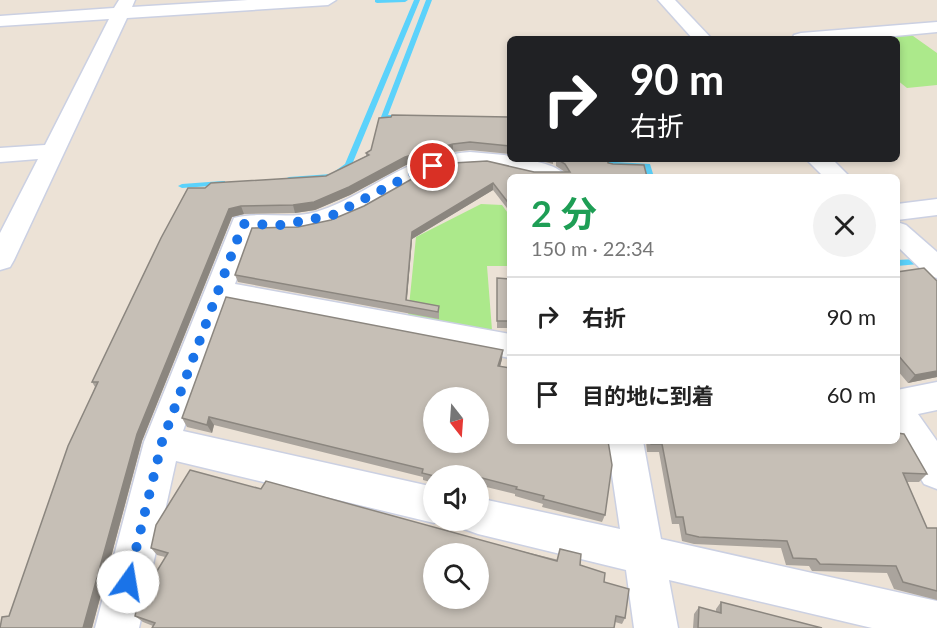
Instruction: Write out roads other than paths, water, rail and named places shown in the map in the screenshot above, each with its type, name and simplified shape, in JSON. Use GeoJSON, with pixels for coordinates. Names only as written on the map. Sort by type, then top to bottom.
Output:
{"type":"FeatureCollection","features":[{"type":"Feature","properties":{"kind":"street"},"geometry":{"type":"LineString","coordinates":[[0,21],[123,7],[328,0]]}},
{"type":"Feature","properties":{"kind":"street"},"geometry":{"type":"LineString","coordinates":[[666,0],[700,36]]}},
{"type":"Feature","properties":{"kind":"street"},"geometry":{"type":"LineString","coordinates":[[0,260],[123,7]]}},
{"type":"Feature","properties":{"kind":"street"},"geometry":{"type":"LineString","coordinates":[[835,36],[937,27]]}},
{"type":"Feature","properties":{"kind":"street"},"geometry":{"type":"LineString","coordinates":[[0,155],[53,151]]}},
{"type":"Feature","properties":{"kind":"street"},"geometry":{"type":"LineString","coordinates":[[117,628],[162,442],[243,224],[282,225],[333,215],[420,170],[446,161],[472,158],[507,161]]}},
{"type":"Feature","properties":{"kind":"street"},"geometry":{"type":"LineString","coordinates":[[510,162],[526,165],[548,174]]}},
{"type":"Feature","properties":{"kind":"street"},"geometry":{"type":"LineString","coordinates":[[821,162],[835,174]]}},
{"type":"Feature","properties":{"kind":"street"},"geometry":{"type":"LineString","coordinates":[[900,212],[937,207]]}},
{"type":"Feature","properties":{"kind":"street"},"geometry":{"type":"LineString","coordinates":[[900,234],[937,268]]}},
{"type":"Feature","properties":{"kind":"street"},"geometry":{"type":"LineString","coordinates":[[218,291],[507,345]]}},
{"type":"Feature","properties":{"kind":"street"},"geometry":{"type":"LineString","coordinates":[[900,403],[937,396]]}},
{"type":"Feature","properties":{"kind":"street"},"geometry":{"type":"LineString","coordinates":[[900,415],[937,472]]}},
{"type":"Feature","properties":{"kind":"street"},"geometry":{"type":"LineString","coordinates":[[162,442],[423,502]]}},
{"type":"Feature","properties":{"kind":"street"},"geometry":{"type":"LineString","coordinates":[[625,444],[656,628]]}},
{"type":"Feature","properties":{"kind":"street"},"geometry":{"type":"LineString","coordinates":[[489,519],[937,622]]}},
{"type":"Feature","properties":{"kind":"waterway"},"geometry":{"type":"LineString","coordinates":[[377,1],[405,0]]}},
{"type":"Feature","properties":{"kind":"waterway"},"geometry":{"type":"LineString","coordinates":[[289,179],[333,176],[348,165],[417,0]]}},
{"type":"Feature","properties":{"kind":"waterway"},"geometry":{"type":"LineString","coordinates":[[400,117],[384,117],[429,0]]}},
{"type":"Feature","properties":{"kind":"waterway"},"geometry":{"type":"LineString","coordinates":[[601,163],[647,166],[649,174]]}},
{"type":"Feature","properties":{"kind":"waterway"},"geometry":{"type":"LineString","coordinates":[[182,186],[222,183]]}},
{"type":"Feature","properties":{"kind":"waterway"},"geometry":{"type":"LineString","coordinates":[[900,263],[916,262]]}}]}
